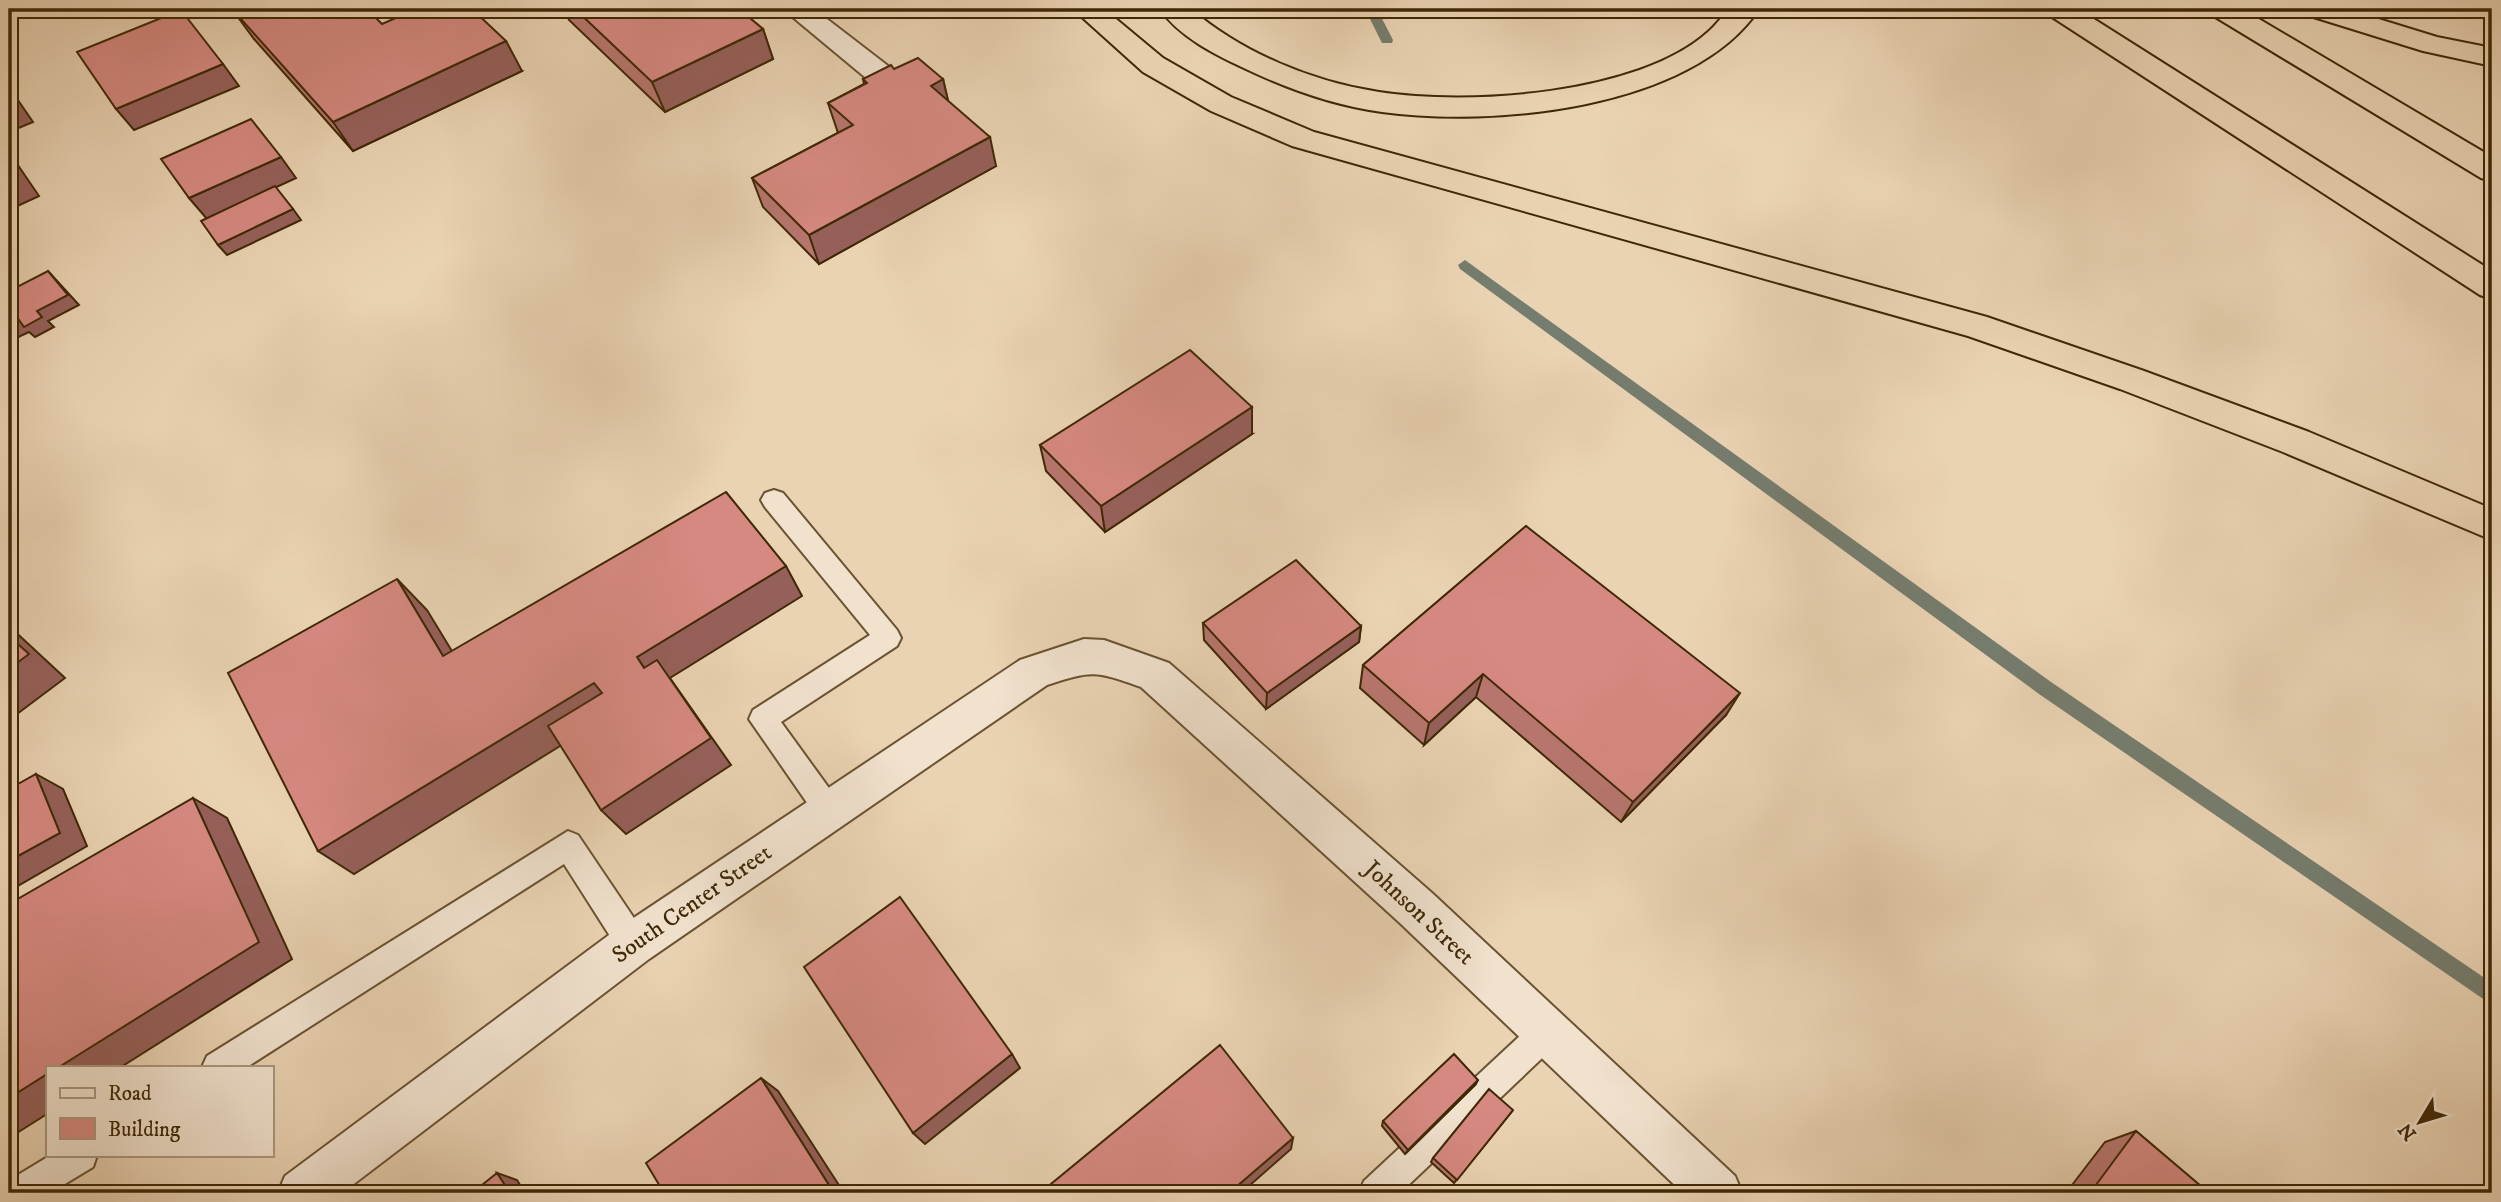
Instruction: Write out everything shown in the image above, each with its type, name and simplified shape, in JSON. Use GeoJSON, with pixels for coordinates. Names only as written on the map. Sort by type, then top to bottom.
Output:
{"type":"FeatureCollection","features":[{"type":"Feature","properties":{"kind":"highway"},"geometry":{"type":"LineString","coordinates":[[1087,9],[1153,65],[1221,104],[1303,139],[1975,326],[2132,380],[2296,442],[2492,525]]}},
{"type":"Feature","properties":{"kind":"highway"},"geometry":{"type":"LineString","coordinates":[[1174,9],[1203,34],[1294,79],[1380,102],[1466,106],[1544,103],[1631,84],[1711,43],[1738,20],[1745,9]]}},
{"type":"Feature","properties":{"kind":"highway"},"geometry":{"type":"LineString","coordinates":[[2059,9],[2492,287]]}},
{"type":"Feature","properties":{"kind":"highway"},"geometry":{"type":"LineString","coordinates":[[2222,9],[2492,171]]}},
{"type":"Feature","properties":{"kind":"highway"},"geometry":{"type":"LineString","coordinates":[[2318,9],[2433,45],[2492,57]]}},
{"type":"Feature","properties":{"kind":"street"},"geometry":{"type":"LineString","coordinates":[[797,9],[881,76]]}},
{"type":"Feature","properties":{"kind":"street","name":"South Center Street"},"geometry":{"type":"LineString","coordinates":[[302,1193],[633,944],[1034,672],[1084,656],[1104,657]]}},
{"type":"Feature","properties":{"kind":"street","name":"Johnson Street"},"geometry":{"type":"LineString","coordinates":[[1104,657],[1155,675],[1416,908],[1718,1193]]}},
{"type":"Feature","properties":{"kind":"lane"},"geometry":{"type":"LineString","coordinates":[[774,499],[888,638],[763,719],[829,811]]}},
{"type":"Feature","properties":{"kind":"lane"},"geometry":{"type":"LineString","coordinates":[[220,1066],[568,845],[633,944]]}},
{"type":"Feature","properties":{"kind":"lane"},"geometry":{"type":"LineString","coordinates":[[1380,1192],[1547,1032]]}},
{"type":"Feature","properties":{"kind":"lane"},"geometry":{"type":"LineString","coordinates":[[26,1193],[25,1190],[79,1156]]}},
{"type":"Feature","properties":{"kind":"building"},"geometry":{"type":"Polygon","coordinates":[[[232,9],[367,9],[382,24],[416,9],[472,9],[506,41],[333,122],[232,9]]]}},
{"type":"Feature","properties":{"kind":"building"},"geometry":{"type":"Polygon","coordinates":[[[575,9],[739,9],[763,29],[652,82],[575,9]]]}},
{"type":"Feature","properties":{"kind":"building"},"geometry":{"type":"Polygon","coordinates":[[[181,10],[223,64],[116,109],[77,52],[181,10]]]}},
{"type":"Feature","properties":{"kind":"building"},"geometry":{"type":"Polygon","coordinates":[[[918,58],[943,79],[931,86],[990,137],[809,235],[752,178],[853,125],[828,103],[867,83],[863,79],[891,65],[894,69],[918,58]]]}},
{"type":"Feature","properties":{"kind":"building"},"geometry":{"type":"Polygon","coordinates":[[[251,119],[281,157],[189,198],[161,159],[251,119]]]}},
{"type":"Feature","properties":{"kind":"building"},"geometry":{"type":"Polygon","coordinates":[[[275,186],[293,209],[218,245],[201,221],[275,186]]]}},
{"type":"Feature","properties":{"kind":"building"},"geometry":{"type":"Polygon","coordinates":[[[48,271],[68,295],[37,311],[42,317],[24,327],[19,320],[9,325],[9,291],[48,271]]]}},
{"type":"Feature","properties":{"kind":"building"},"geometry":{"type":"Polygon","coordinates":[[[1190,350],[1252,407],[1101,506],[1040,445],[1190,350]]]}},
{"type":"Feature","properties":{"kind":"building"},"geometry":{"type":"Polygon","coordinates":[[[726,492],[786,566],[637,657],[644,668],[657,660],[711,738],[601,810],[548,726],[602,693],[594,683],[318,851],[228,673],[397,579],[443,656],[726,492]]]}},
{"type":"Feature","properties":{"kind":"building"},"geometry":{"type":"Polygon","coordinates":[[[1526,526],[1740,693],[1633,802],[1483,674],[1429,723],[1363,665],[1526,526]]]}},
{"type":"Feature","properties":{"kind":"building"},"geometry":{"type":"Polygon","coordinates":[[[1296,560],[1361,626],[1267,693],[1203,623],[1296,560]]]}},
{"type":"Feature","properties":{"kind":"building"},"geometry":{"type":"Polygon","coordinates":[[[9,636],[29,654],[9,669],[9,636]]]}},
{"type":"Feature","properties":{"kind":"building"},"geometry":{"type":"Polygon","coordinates":[[[36,774],[60,833],[9,861],[9,789],[36,774]]]}},
{"type":"Feature","properties":{"kind":"building"},"geometry":{"type":"Polygon","coordinates":[[[193,798],[259,942],[61,1066],[46,1066],[46,1075],[9,1098],[9,904],[193,798]]]}},
{"type":"Feature","properties":{"kind":"building"},"geometry":{"type":"Polygon","coordinates":[[[900,897],[1012,1054],[913,1133],[804,967],[900,897]]]}},
{"type":"Feature","properties":{"kind":"building"},"geometry":{"type":"Polygon","coordinates":[[[1220,1045],[1293,1138],[1229,1193],[1058,1193],[1051,1184],[1220,1045]]]}},
{"type":"Feature","properties":{"kind":"building"},"geometry":{"type":"Polygon","coordinates":[[[1454,1054],[1478,1080],[1408,1150],[1383,1121],[1454,1054]]]}},
{"type":"Feature","properties":{"kind":"building"},"geometry":{"type":"Polygon","coordinates":[[[761,1078],[834,1193],[664,1193],[646,1163],[761,1078]]]}},
{"type":"Feature","properties":{"kind":"building"},"geometry":{"type":"Polygon","coordinates":[[[1489,1089],[1513,1110],[1457,1180],[1433,1158],[1489,1089]]]}},
{"type":"Feature","properties":{"kind":"building"},"geometry":{"type":"Polygon","coordinates":[[[2136,1131],[2209,1193],[2090,1193],[2136,1131]]]}},
{"type":"Feature","properties":{"kind":"building"},"geometry":{"type":"Polygon","coordinates":[[[497,1173],[510,1193],[472,1193],[497,1173]]]}},
{"type":"Feature","properties":{"kind":"waterway"},"geometry":{"type":"LineString","coordinates":[[1371,9],[1387,40]]}},
{"type":"Feature","properties":{"kind":"waterway"},"geometry":{"type":"LineString","coordinates":[[1465,265],[2045,688],[2492,995]]}}]}
